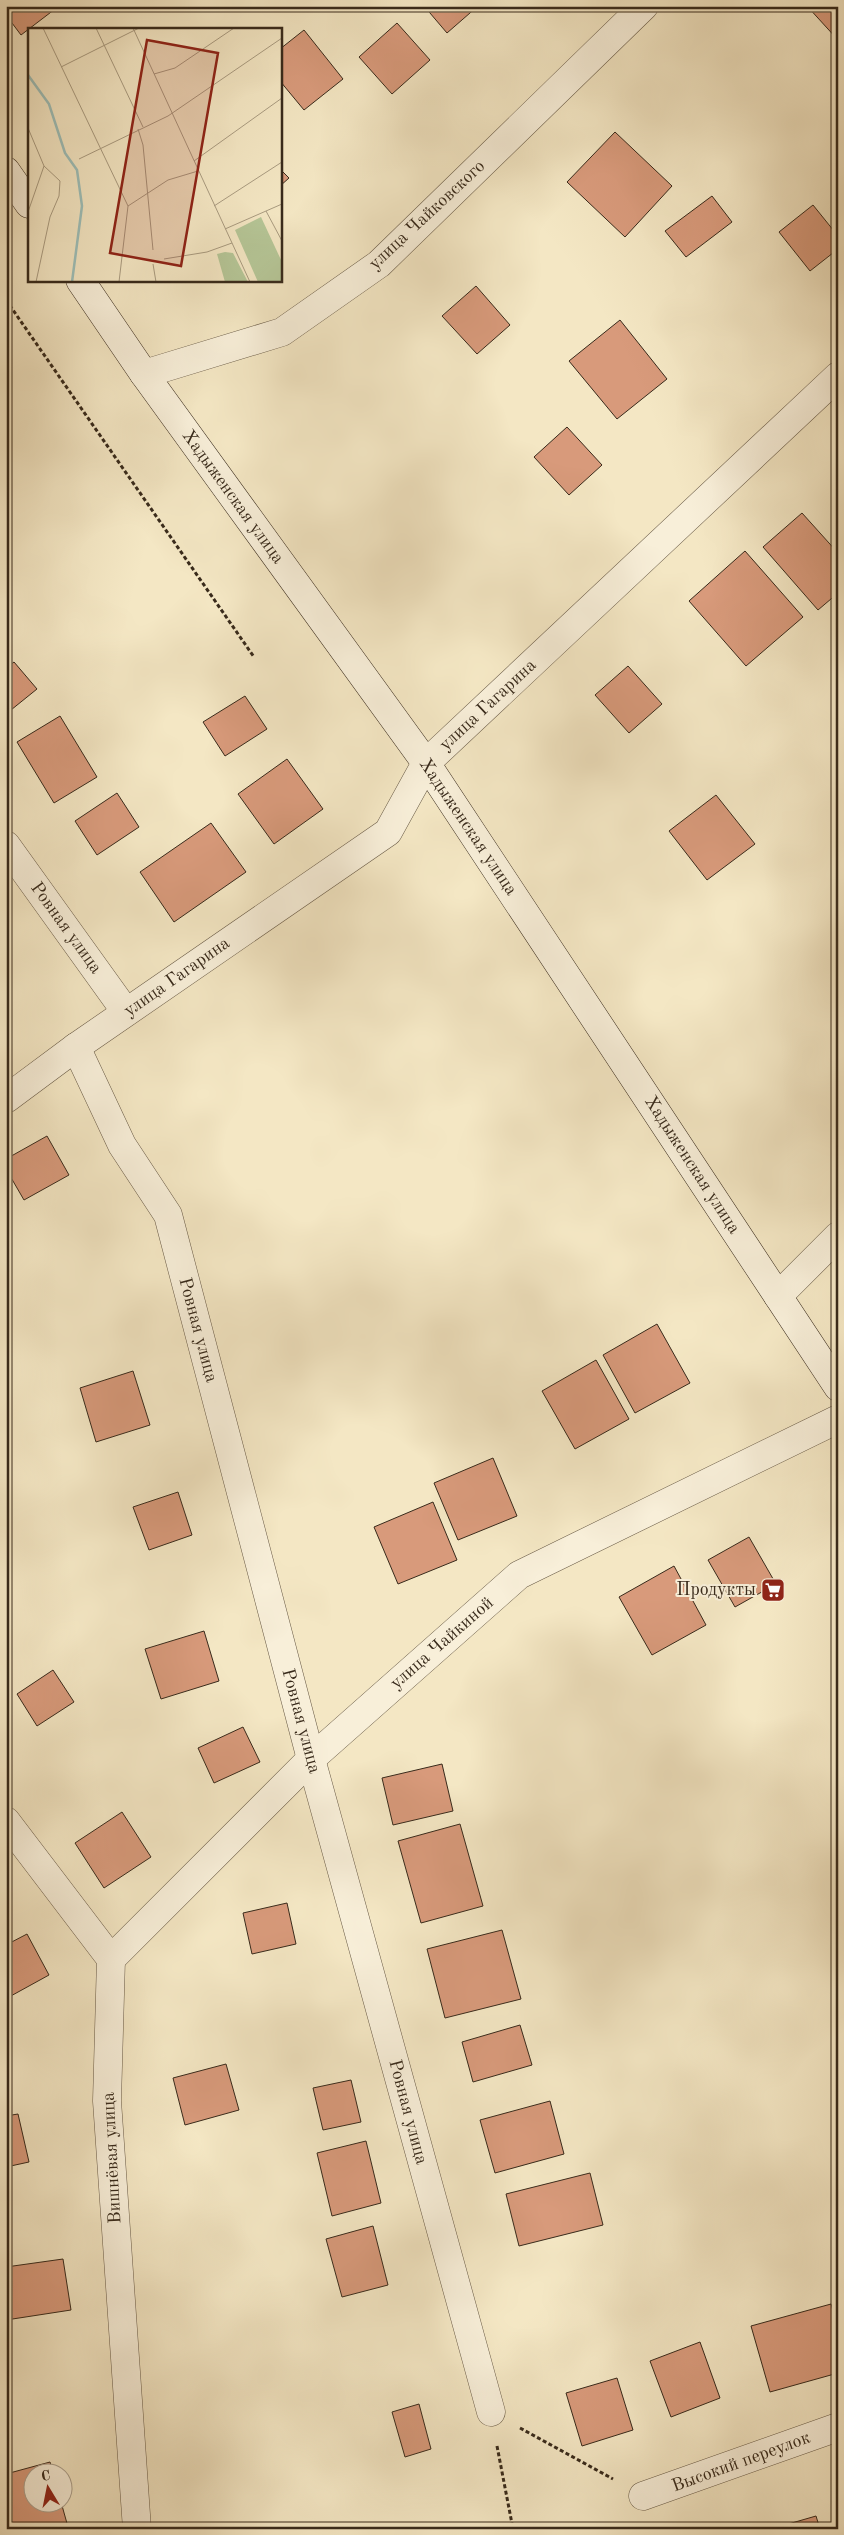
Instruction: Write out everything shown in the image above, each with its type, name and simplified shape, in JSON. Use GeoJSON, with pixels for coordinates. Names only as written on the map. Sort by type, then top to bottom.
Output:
{"type":"FeatureCollection","features":[{"type":"Feature","properties":{"kind":"street","name":"улица Чайковского"},"geometry":{"type":"LineString","coordinates":[[144,374],[282,332],[379,264],[644,6]]}},
{"type":"Feature","properties":{"kind":"street"},"geometry":{"type":"LineString","coordinates":[[6,171],[28,203]]}},
{"type":"Feature","properties":{"kind":"street","name":"Хадыженская улица"},"geometry":{"type":"LineString","coordinates":[[81,281],[144,374],[426,763],[838,1387]]}},
{"type":"Feature","properties":{"kind":"street","name":"улица Гагарина"},"geometry":{"type":"LineString","coordinates":[[6,1100],[76,1046],[388,832],[426,763],[838,376]]}},
{"type":"Feature","properties":{"kind":"street","name":"Ровная улица"},"geometry":{"type":"LineString","coordinates":[[6,844],[126,1012]]}},
{"type":"Feature","properties":{"kind":"street","name":"Ровная улица"},"geometry":{"type":"LineString","coordinates":[[76,1046],[122,1145],[168,1215],[310,1759],[491,2412]]}},
{"type":"Feature","properties":{"kind":"street"},"geometry":{"type":"LineString","coordinates":[[778,1296],[838,1236]]}},
{"type":"Feature","properties":{"kind":"street","name":"улица Чайкиной"},"geometry":{"type":"LineString","coordinates":[[111,1959],[310,1759],[519,1575],[838,1419]]}},
{"type":"Feature","properties":{"kind":"street"},"geometry":{"type":"LineString","coordinates":[[6,1821],[111,1959]]}},
{"type":"Feature","properties":{"kind":"street","name":"Вишнёвая улица"},"geometry":{"type":"LineString","coordinates":[[111,1959],[107,2101],[137,2529]]}},
{"type":"Feature","properties":{"kind":"street","name":"Высокий переулок"},"geometry":{"type":"LineString","coordinates":[[643,2496],[838,2427]]}},
{"type":"Feature","properties":{"kind":"path"},"geometry":{"type":"LineString","coordinates":[[6,300],[254,657]]}},
{"type":"Feature","properties":{"kind":"path"},"geometry":{"type":"LineString","coordinates":[[491,2412],[643,2496]]}},
{"type":"Feature","properties":{"kind":"path"},"geometry":{"type":"LineString","coordinates":[[491,2412],[514,2529]]}},
{"type":"Feature","properties":{"kind":"building"},"geometry":{"type":"Polygon","coordinates":[[[6,6],[59,6],[21,35],[6,15],[6,6]]]}},
{"type":"Feature","properties":{"kind":"building"},"geometry":{"type":"Polygon","coordinates":[[[424,6],[478,6],[447,33],[424,6]]]}},
{"type":"Feature","properties":{"kind":"building"},"geometry":{"type":"Polygon","coordinates":[[[807,6],[838,6],[838,40],[807,6]]]}},
{"type":"Feature","properties":{"kind":"building"},"geometry":{"type":"Polygon","coordinates":[[[397,23],[430,60],[392,94],[359,57],[397,23]]]}},
{"type":"Feature","properties":{"kind":"building"},"geometry":{"type":"Polygon","coordinates":[[[304,30],[343,79],[304,110],[281,82],[281,48],[304,30]]]}},
{"type":"Feature","properties":{"kind":"building"},"geometry":{"type":"Polygon","coordinates":[[[615,132],[672,186],[625,237],[567,182],[615,132]]]}},
{"type":"Feature","properties":{"kind":"building"},"geometry":{"type":"Polygon","coordinates":[[[281,170],[289,178],[281,185],[281,170]]]}},
{"type":"Feature","properties":{"kind":"building"},"geometry":{"type":"Polygon","coordinates":[[[712,196],[732,222],[686,257],[665,231],[712,196]]]}},
{"type":"Feature","properties":{"kind":"building"},"geometry":{"type":"Polygon","coordinates":[[[813,205],[838,236],[838,249],[810,271],[779,232],[813,205]]]}},
{"type":"Feature","properties":{"kind":"building"},"geometry":{"type":"Polygon","coordinates":[[[476,286],[510,325],[477,354],[442,316],[476,286]]]}},
{"type":"Feature","properties":{"kind":"building"},"geometry":{"type":"Polygon","coordinates":[[[620,320],[667,379],[617,419],[569,361],[620,320]]]}},
{"type":"Feature","properties":{"kind":"building"},"geometry":{"type":"Polygon","coordinates":[[[567,427],[602,465],[569,495],[534,457],[567,427]]]}},
{"type":"Feature","properties":{"kind":"building"},"geometry":{"type":"Polygon","coordinates":[[[802,513],[838,553],[838,593],[818,610],[763,547],[802,513]]]}},
{"type":"Feature","properties":{"kind":"building"},"geometry":{"type":"Polygon","coordinates":[[[745,551],[803,617],[746,666],[689,601],[745,551]]]}},
{"type":"Feature","properties":{"kind":"building"},"geometry":{"type":"Polygon","coordinates":[[[14,662],[37,689],[6,714],[6,668],[14,662]]]}},
{"type":"Feature","properties":{"kind":"building"},"geometry":{"type":"Polygon","coordinates":[[[628,666],[662,704],[629,733],[595,695],[628,666]]]}},
{"type":"Feature","properties":{"kind":"building"},"geometry":{"type":"Polygon","coordinates":[[[245,696],[267,729],[225,756],[203,722],[245,696]]]}},
{"type":"Feature","properties":{"kind":"building"},"geometry":{"type":"Polygon","coordinates":[[[60,716],[97,777],[54,803],[17,742],[60,716]]]}},
{"type":"Feature","properties":{"kind":"building"},"geometry":{"type":"Polygon","coordinates":[[[287,759],[323,809],[274,844],[238,794],[287,759]]]}},
{"type":"Feature","properties":{"kind":"building"},"geometry":{"type":"Polygon","coordinates":[[[117,793],[139,827],[97,855],[75,821],[117,793]]]}},
{"type":"Feature","properties":{"kind":"building"},"geometry":{"type":"Polygon","coordinates":[[[716,795],[755,844],[707,880],[669,831],[716,795]]]}},
{"type":"Feature","properties":{"kind":"building"},"geometry":{"type":"Polygon","coordinates":[[[211,823],[246,872],[174,922],[140,872],[211,823]]]}},
{"type":"Feature","properties":{"kind":"building"},"geometry":{"type":"Polygon","coordinates":[[[47,1136],[69,1175],[24,1200],[6,1169],[6,1159],[47,1136]]]}},
{"type":"Feature","properties":{"kind":"building"},"geometry":{"type":"Polygon","coordinates":[[[657,1324],[690,1383],[635,1413],[603,1355],[657,1324]]]}},
{"type":"Feature","properties":{"kind":"building"},"geometry":{"type":"Polygon","coordinates":[[[596,1360],[629,1419],[575,1449],[542,1391],[596,1360]]]}},
{"type":"Feature","properties":{"kind":"building"},"geometry":{"type":"Polygon","coordinates":[[[133,1371],[150,1425],[96,1442],[80,1388],[133,1371]]]}},
{"type":"Feature","properties":{"kind":"building"},"geometry":{"type":"Polygon","coordinates":[[[493,1458],[517,1516],[458,1540],[434,1483],[493,1458]]]}},
{"type":"Feature","properties":{"kind":"building"},"geometry":{"type":"Polygon","coordinates":[[[178,1492],[192,1535],[149,1550],[133,1507],[178,1492]]]}},
{"type":"Feature","properties":{"kind":"building"},"geometry":{"type":"Polygon","coordinates":[[[433,1502],[457,1560],[398,1584],[374,1527],[433,1502]]]}},
{"type":"Feature","properties":{"kind":"building"},"geometry":{"type":"Polygon","coordinates":[[[749,1537],[776,1584],[735,1607],[708,1560],[749,1537]]]}},
{"type":"Feature","properties":{"kind":"building"},"geometry":{"type":"Polygon","coordinates":[[[674,1566],[706,1625],[652,1655],[619,1597],[674,1566]]]}},
{"type":"Feature","properties":{"kind":"building"},"geometry":{"type":"Polygon","coordinates":[[[204,1631],[219,1681],[161,1699],[145,1649],[204,1631]]]}},
{"type":"Feature","properties":{"kind":"building"},"geometry":{"type":"Polygon","coordinates":[[[53,1670],[74,1702],[37,1726],[17,1694],[53,1670]]]}},
{"type":"Feature","properties":{"kind":"building"},"geometry":{"type":"Polygon","coordinates":[[[243,1727],[260,1762],[214,1783],[198,1748],[243,1727]]]}},
{"type":"Feature","properties":{"kind":"building"},"geometry":{"type":"Polygon","coordinates":[[[442,1764],[453,1811],[393,1825],[382,1778],[442,1764]]]}},
{"type":"Feature","properties":{"kind":"building"},"geometry":{"type":"Polygon","coordinates":[[[122,1812],[151,1857],[104,1888],[75,1843],[122,1812]]]}},
{"type":"Feature","properties":{"kind":"building"},"geometry":{"type":"Polygon","coordinates":[[[460,1824],[483,1906],[421,1923],[398,1841],[460,1824]]]}},
{"type":"Feature","properties":{"kind":"building"},"geometry":{"type":"Polygon","coordinates":[[[287,1903],[296,1944],[252,1954],[243,1913],[287,1903]]]}},
{"type":"Feature","properties":{"kind":"building"},"geometry":{"type":"Polygon","coordinates":[[[502,1930],[521,1999],[445,2018],[427,1949],[502,1930]]]}},
{"type":"Feature","properties":{"kind":"building"},"geometry":{"type":"Polygon","coordinates":[[[27,1934],[49,1975],[9,1997],[6,1992],[6,1945],[27,1934]]]}},
{"type":"Feature","properties":{"kind":"building"},"geometry":{"type":"Polygon","coordinates":[[[520,2025],[532,2065],[473,2082],[462,2042],[520,2025]]]}},
{"type":"Feature","properties":{"kind":"building"},"geometry":{"type":"Polygon","coordinates":[[[226,2064],[239,2110],[185,2125],[173,2078],[226,2064]]]}},
{"type":"Feature","properties":{"kind":"building"},"geometry":{"type":"Polygon","coordinates":[[[351,2080],[361,2122],[323,2130],[313,2088],[351,2080]]]}},
{"type":"Feature","properties":{"kind":"building"},"geometry":{"type":"Polygon","coordinates":[[[550,2101],[564,2154],[495,2173],[480,2120],[550,2101]]]}},
{"type":"Feature","properties":{"kind":"building"},"geometry":{"type":"Polygon","coordinates":[[[18,2114],[29,2162],[6,2167],[6,2116],[18,2114]]]}},
{"type":"Feature","properties":{"kind":"building"},"geometry":{"type":"Polygon","coordinates":[[[366,2141],[381,2203],[332,2216],[317,2153],[366,2141]]]}},
{"type":"Feature","properties":{"kind":"building"},"geometry":{"type":"Polygon","coordinates":[[[590,2173],[603,2225],[519,2246],[506,2194],[590,2173]]]}},
{"type":"Feature","properties":{"kind":"building"},"geometry":{"type":"Polygon","coordinates":[[[373,2226],[388,2285],[342,2297],[326,2239],[373,2226]]]}},
{"type":"Feature","properties":{"kind":"building"},"geometry":{"type":"Polygon","coordinates":[[[63,2259],[71,2310],[6,2320],[6,2267],[63,2259]]]}},
{"type":"Feature","properties":{"kind":"building"},"geometry":{"type":"Polygon","coordinates":[[[831,2304],[838,2328],[838,2373],[770,2392],[751,2326],[831,2304]]]}},
{"type":"Feature","properties":{"kind":"building"},"geometry":{"type":"Polygon","coordinates":[[[700,2342],[720,2398],[671,2417],[650,2361],[700,2342]]]}},
{"type":"Feature","properties":{"kind":"building"},"geometry":{"type":"Polygon","coordinates":[[[617,2378],[633,2430],[582,2446],[566,2393],[617,2378]]]}},
{"type":"Feature","properties":{"kind":"building"},"geometry":{"type":"Polygon","coordinates":[[[419,2404],[431,2449],[405,2457],[392,2412],[419,2404]]]}},
{"type":"Feature","properties":{"kind":"building"},"geometry":{"type":"Polygon","coordinates":[[[22,2470],[22,2512],[64,2512],[68,2527],[60,2529],[6,2529],[6,2474],[22,2470]]]}},
{"type":"Feature","properties":{"kind":"building"},"geometry":{"type":"Polygon","coordinates":[[[816,2516],[820,2529],[771,2529],[816,2516]]]}},
{"type":"Feature","properties":{"kind":"building"},"geometry":{"type":"Polygon","coordinates":[[[299,2524],[300,2529],[262,2529],[299,2524]]]}},
{"type":"Feature","properties":{"kind":"place","name":"Продукты"},"geometry":{"type":"Point","coordinates":[773,1590]}}]}
